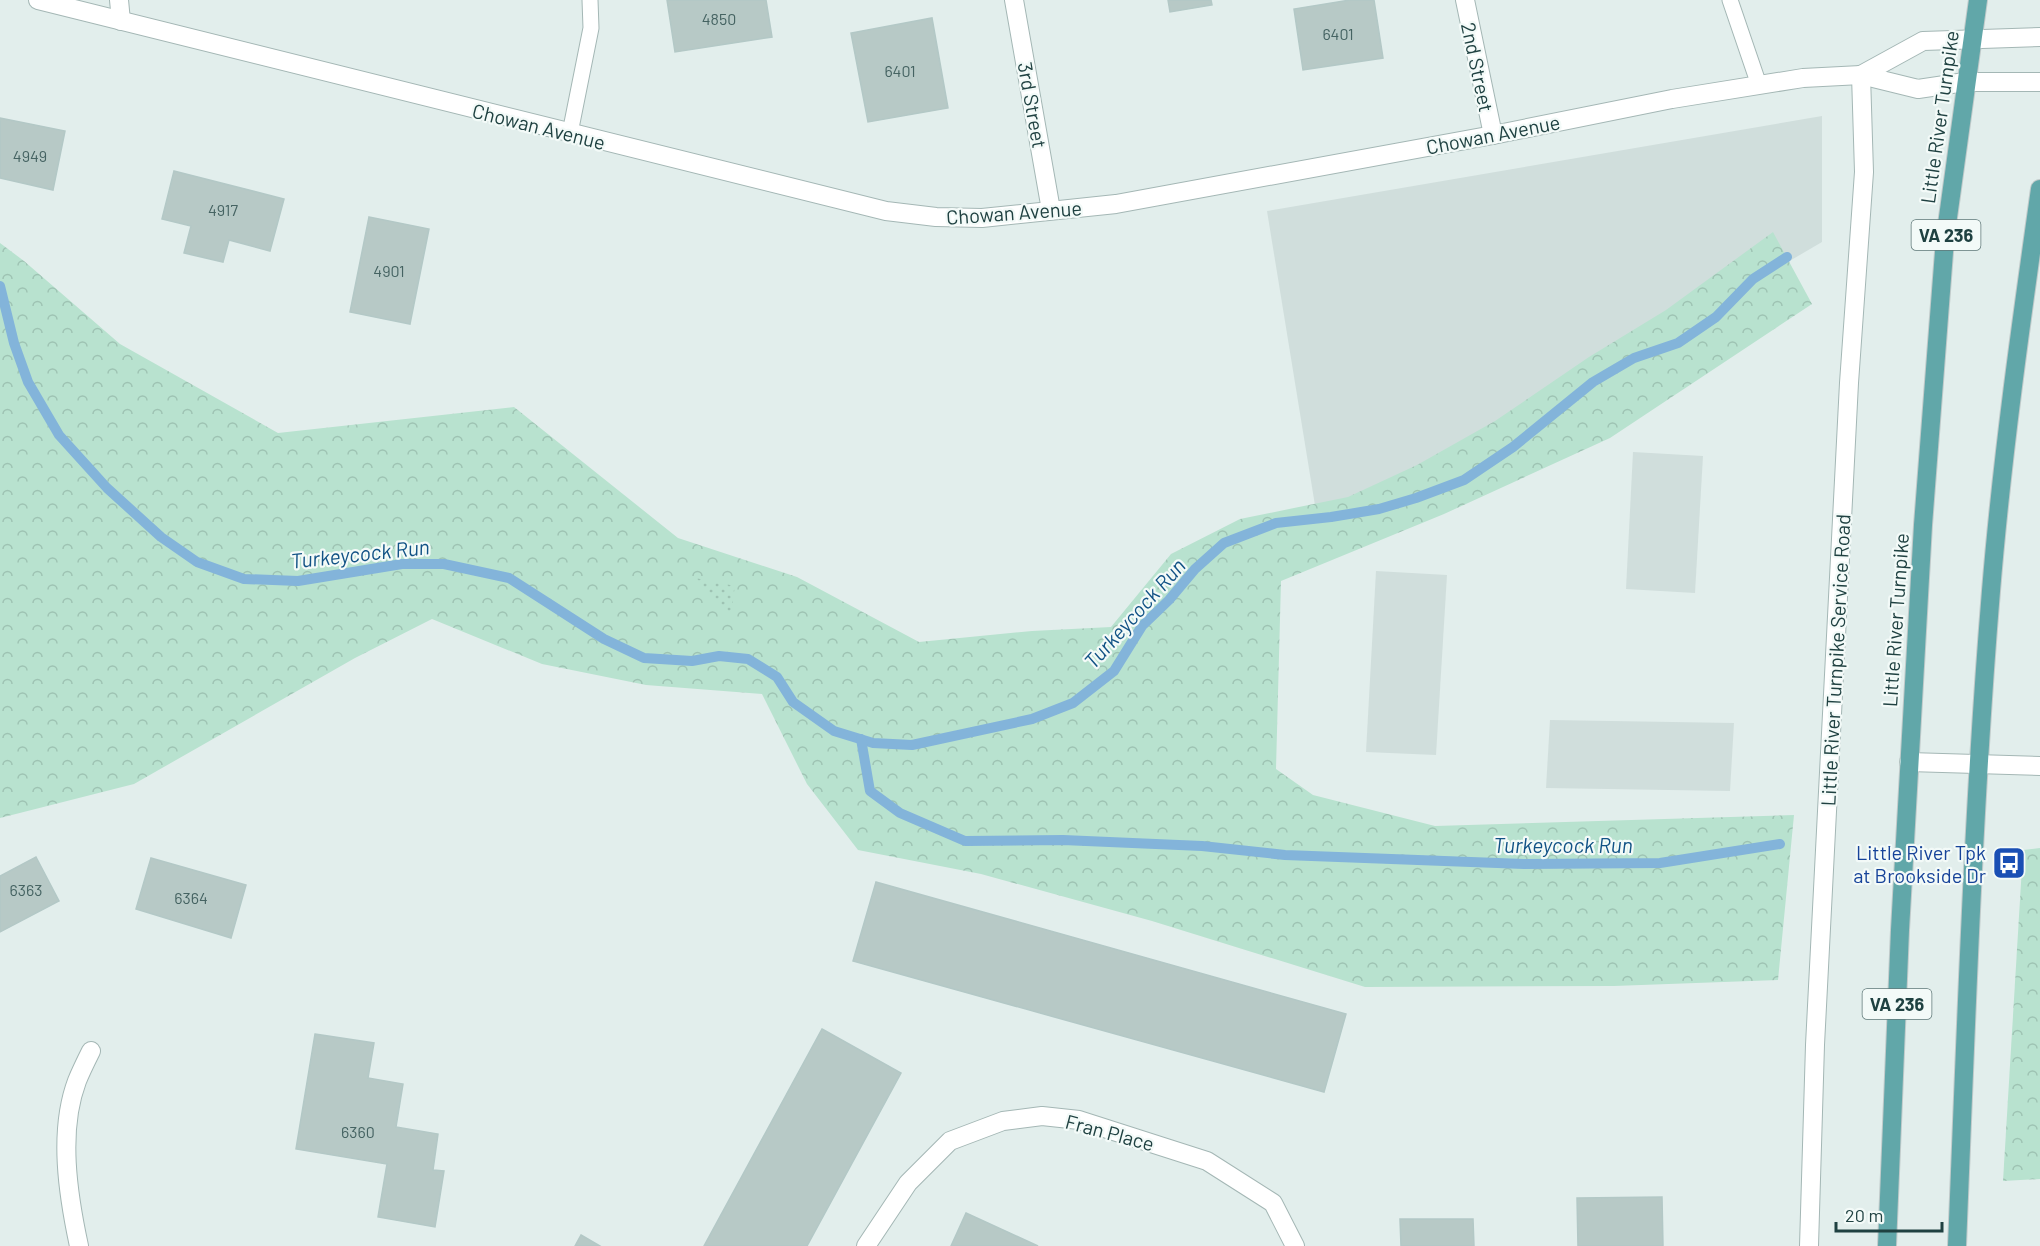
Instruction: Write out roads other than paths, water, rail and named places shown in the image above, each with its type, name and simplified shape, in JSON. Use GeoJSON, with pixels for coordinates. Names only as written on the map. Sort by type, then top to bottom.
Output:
{"type":"FeatureCollection","features":[{"type":"Feature","properties":{"kind":"main road","name":"Little River Turnpike"},"geometry":{"type":"LineString","coordinates":[[1887,1246],[1909,762],[1923,525],[1945,239],[1978,0]]}},
{"type":"Feature","properties":{"kind":"main road"},"geometry":{"type":"LineString","coordinates":[[1957,1246],[1978,764],[1991,589],[2010,405],[2040,189]]}},
{"type":"Feature","properties":{"kind":"street","name":"Chowan Avenue"},"geometry":{"type":"LineString","coordinates":[[38,0],[886,211],[936,218],[982,218],[1116,204],[1493,135],[1672,99],[1803,78],[1861,75],[1918,88],[1965,82],[2040,82]]}},
{"type":"Feature","properties":{"kind":"street"},"geometry":{"type":"LineString","coordinates":[[119,0],[121,21]]}},
{"type":"Feature","properties":{"kind":"street","name":"3rd Street"},"geometry":{"type":"LineString","coordinates":[[1014,0],[1051,210]]}},
{"type":"Feature","properties":{"kind":"street","name":"2nd Street"},"geometry":{"type":"LineString","coordinates":[[1465,0],[1493,135]]}},
{"type":"Feature","properties":{"kind":"street","name":"Chowan Avenue"},"geometry":{"type":"LineString","coordinates":[[1861,75],[1923,41],[2040,37]]}},
{"type":"Feature","properties":{"kind":"street","name":"Little River Turnpike Service Road"},"geometry":{"type":"LineString","coordinates":[[1809,1246],[1815,1046],[1845,453],[1864,172],[1861,75]]}},
{"type":"Feature","properties":{"kind":"street"},"geometry":{"type":"LineString","coordinates":[[1909,762],[2040,766]]}},
{"type":"Feature","properties":{"kind":"street"},"geometry":{"type":"LineString","coordinates":[[79,1246],[68,1187],[67,1145],[70,1108],[76,1082],[91,1051]]}},
{"type":"Feature","properties":{"kind":"street","name":"Fran Place"},"geometry":{"type":"LineString","coordinates":[[866,1246],[908,1183],[950,1141],[1003,1121],[1042,1116],[1079,1119],[1207,1161],[1273,1203],[1295,1246]]}},
{"type":"Feature","properties":{"kind":"lane"},"geometry":{"type":"LineString","coordinates":[[570,134],[591,28],[590,0]]}},
{"type":"Feature","properties":{"kind":"lane"},"geometry":{"type":"LineString","coordinates":[[1730,0],[1759,85]]}},
{"type":"Feature","properties":{"kind":"waterway","name":"Turkeycock Run"},"geometry":{"type":"LineString","coordinates":[[0,286],[14,343],[28,382],[59,435],[107,488],[161,537],[197,562],[244,579],[298,581],[402,564],[444,564],[509,578],[604,639],[644,658],[692,661],[719,656],[748,659],[777,677],[793,702],[834,731],[873,743],[912,745],[1032,719],[1073,703],[1114,671],[1142,626],[1169,600],[1195,569],[1224,543],[1276,523],[1379,509],[1464,480],[1513,447],[1593,382],[1634,358],[1678,343],[1716,317],[1753,279],[1787,257]]}},
{"type":"Feature","properties":{"kind":"waterway","name":"Turkeycock Run"},"geometry":{"type":"LineString","coordinates":[[861,739],[870,791],[900,813],[965,841],[1063,840],[1202,846],[1285,855],[1524,864],[1660,863],[1780,844]]}},
{"type":"Feature","properties":{"kind":"place","name":"Little River Tpk at Brookside Dr"},"geometry":{"type":"Point","coordinates":[2009,863]}}]}
